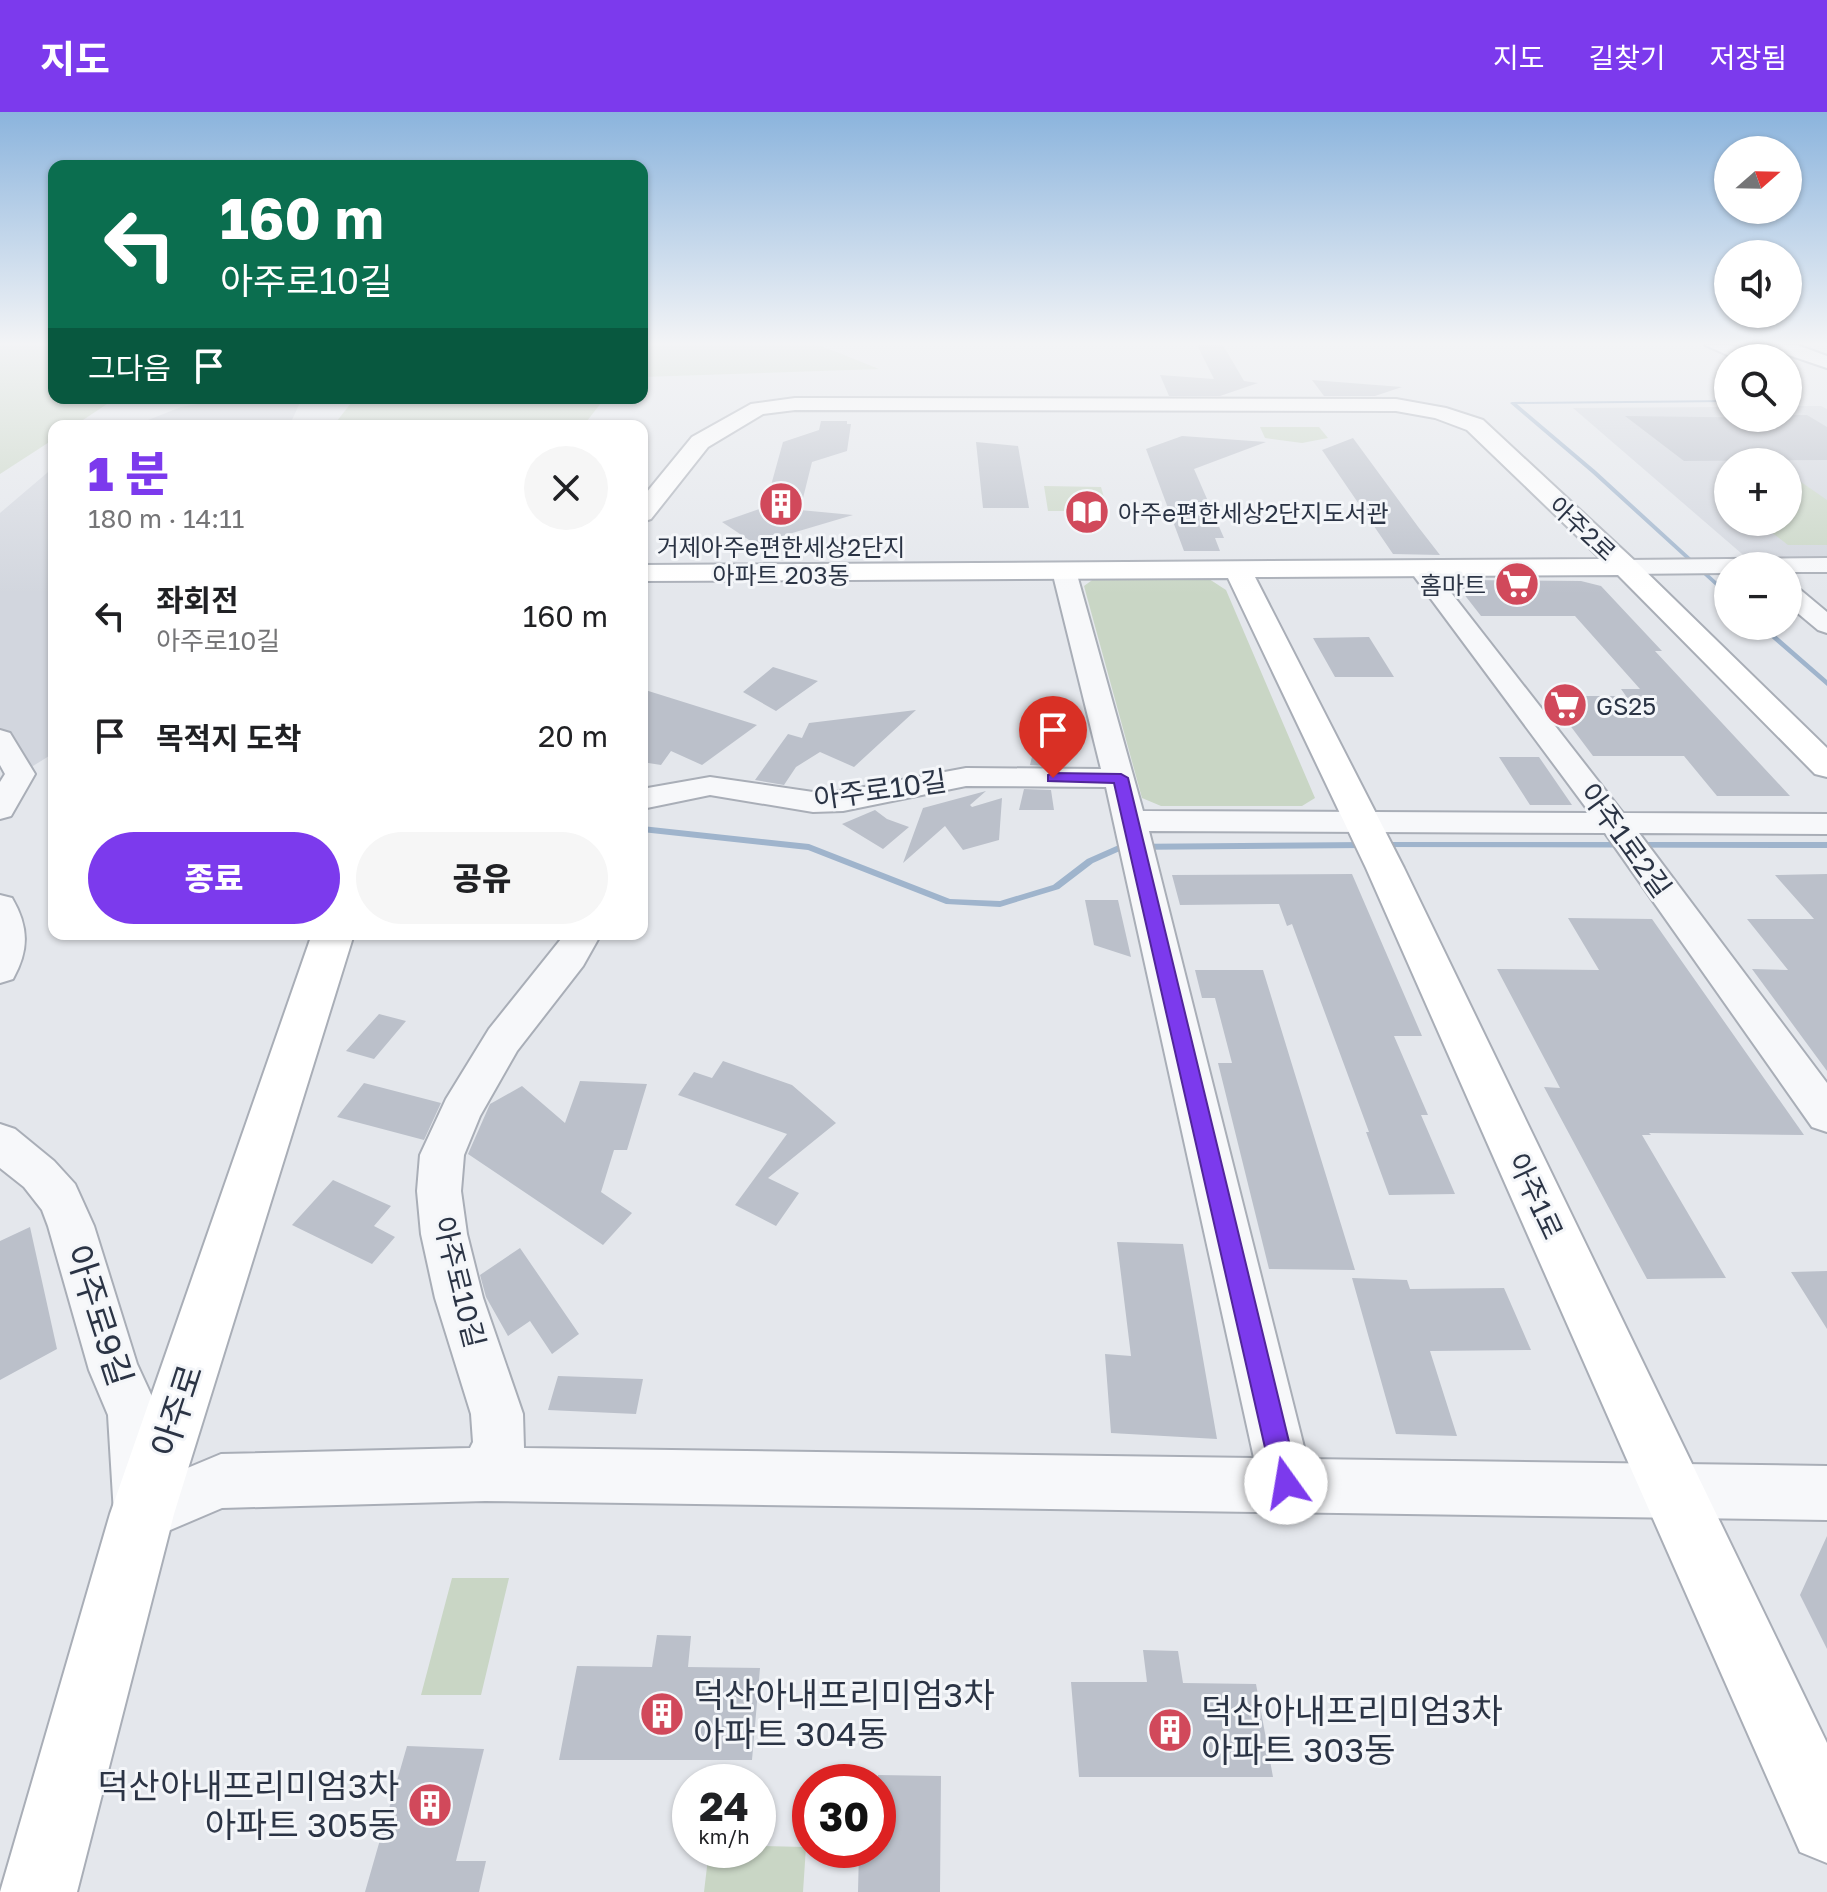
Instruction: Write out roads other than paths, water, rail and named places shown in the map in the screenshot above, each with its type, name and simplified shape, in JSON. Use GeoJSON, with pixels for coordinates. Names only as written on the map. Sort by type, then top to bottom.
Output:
{"type":"FeatureCollection","features":[{"type":"Feature","properties":{"kind":"main road","name":"아주2로"},"geometry":{"type":"LineString","coordinates":[[648,507],[700,442],[724,428]]}},
{"type":"Feature","properties":{"kind":"main road","name":"아주2로"},"geometry":{"type":"LineString","coordinates":[[1478,428],[1625,567],[1827,767]]}},
{"type":"Feature","properties":{"kind":"main road"},"geometry":{"type":"LineString","coordinates":[[648,573],[1625,567]]}},
{"type":"Feature","properties":{"kind":"main road","name":"아주1로"},"geometry":{"type":"LineString","coordinates":[[1238,570],[1374,846],[1827,1825]]}},
{"type":"Feature","properties":{"kind":"main road","name":"아주로"},"geometry":{"type":"LineString","coordinates":[[38,1892],[142,1514],[331,940]]}},
{"type":"Feature","properties":{"kind":"street"},"geometry":{"type":"LineString","coordinates":[[1802,565],[1827,565]]}},
{"type":"Feature","properties":{"kind":"street"},"geometry":{"type":"LineString","coordinates":[[1625,567],[1714,566]]}},
{"type":"Feature","properties":{"kind":"street","name":"아주1로2길"},"geometry":{"type":"LineString","coordinates":[[1420,568],[1615,824],[1827,1115]]}},
{"type":"Feature","properties":{"kind":"street"},"geometry":{"type":"LineString","coordinates":[[1064,571],[1121,778],[1286,1483]]}},
{"type":"Feature","properties":{"kind":"street"},"geometry":{"type":"LineString","coordinates":[[1802,604],[1827,625]]}},
{"type":"Feature","properties":{"kind":"street"},"geometry":{"type":"LineString","coordinates":[[0,739],[10,775],[0,809]]}},
{"type":"Feature","properties":{"kind":"street","name":"아주로10길"},"geometry":{"type":"LineString","coordinates":[[648,798],[710,786],[813,802],[843,801],[966,777],[1121,778]]}},
{"type":"Feature","properties":{"kind":"street"},"geometry":{"type":"LineString","coordinates":[[1131,821],[1374,846],[1615,824],[1827,824]]}},
{"type":"Feature","properties":{"kind":"street"},"geometry":{"type":"LineString","coordinates":[[0,907],[9,930],[10,948],[0,969]]}},
{"type":"Feature","properties":{"kind":"street","name":"아주로10길"},"geometry":{"type":"LineString","coordinates":[[485,1474],[499,1444],[497,1414],[459,1298],[444,1234],[439,1191],[442,1155],[461,1111],[503,1040],[570,957],[580,940]]}},
{"type":"Feature","properties":{"kind":"street","name":"아주로9길"},"geometry":{"type":"LineString","coordinates":[[0,1142],[39,1174],[59,1198],[71,1226],[114,1370],[134,1414],[142,1514]]}},
{"type":"Feature","properties":{"kind":"street"},"geometry":{"type":"LineString","coordinates":[[142,1514],[221,1481],[485,1474],[1827,1493]]}},
{"type":"Feature","properties":{"kind":"waterway"},"geometry":{"type":"LineString","coordinates":[[1542,428],[1714,582]]}},
{"type":"Feature","properties":{"kind":"waterway"},"geometry":{"type":"LineString","coordinates":[[1777,640],[1827,684]]}},
{"type":"Feature","properties":{"kind":"waterway"},"geometry":{"type":"LineString","coordinates":[[648,830],[809,847],[949,902],[1000,904],[1056,887],[1090,861],[1121,847],[1366,845]]}},
{"type":"Feature","properties":{"kind":"waterway"},"geometry":{"type":"LineString","coordinates":[[1382,845],[1827,845]]}},
{"type":"Feature","properties":{"kind":"place","name":"거제아주e편한세상2단지 아파트 203동"},"geometry":{"type":"Point","coordinates":[781,504]}},
{"type":"Feature","properties":{"kind":"place","name":"아주e편한세상2단지도서관"},"geometry":{"type":"Point","coordinates":[1087,512]}},
{"type":"Feature","properties":{"kind":"place","name":"홈마트"},"geometry":{"type":"Point","coordinates":[1517,584]}},
{"type":"Feature","properties":{"kind":"place","name":"GS25"},"geometry":{"type":"Point","coordinates":[1565,705]}},
{"type":"Feature","properties":{"kind":"place","name":"덕산아내프리미엄3차 아파트 304동"},"geometry":{"type":"Point","coordinates":[662,1714]}},
{"type":"Feature","properties":{"kind":"place","name":"덕산아내프리미엄3차 아파트 303동"},"geometry":{"type":"Point","coordinates":[1170,1730]}},
{"type":"Feature","properties":{"kind":"place","name":"덕산아내프리미엄3차 아파트 305동"},"geometry":{"type":"Point","coordinates":[430,1805]}}]}
